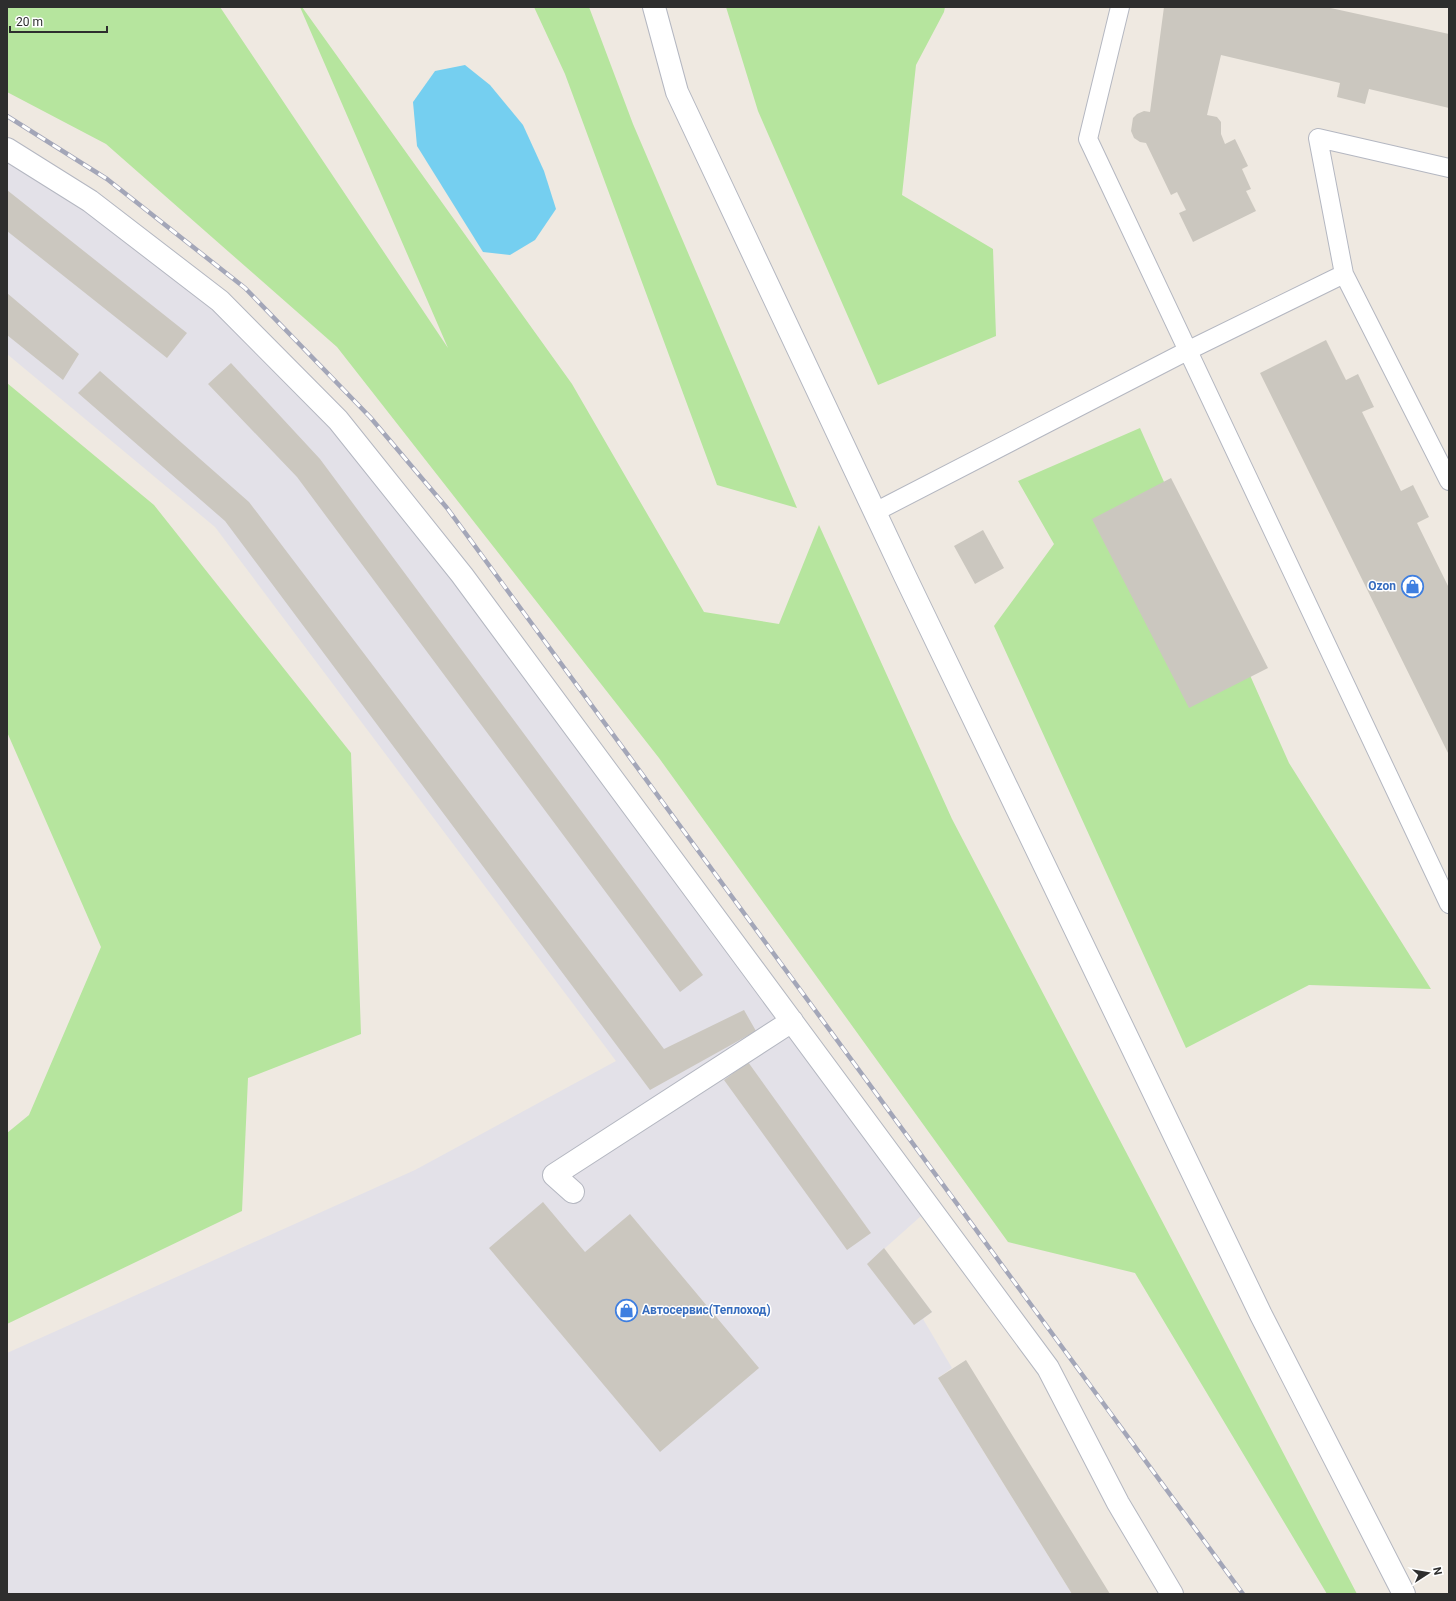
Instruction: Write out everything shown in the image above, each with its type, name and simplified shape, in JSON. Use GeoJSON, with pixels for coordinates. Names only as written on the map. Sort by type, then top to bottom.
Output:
{"type":"FeatureCollection","features":[{"type":"Feature","properties":{"kind":"street"},"geometry":{"type":"LineString","coordinates":[[654,7],[677,92],[875,512],[1261,1315],[1404,1594]]}},
{"type":"Feature","properties":{"kind":"street"},"geometry":{"type":"LineString","coordinates":[[7,149],[90,200],[220,301],[338,420],[462,575],[1048,1368],[1118,1503],[1172,1594]]}},
{"type":"Feature","properties":{"kind":"street"},"geometry":{"type":"LineString","coordinates":[[573,1192],[554,1175],[792,1021]]}},
{"type":"Feature","properties":{"kind":"lane"},"geometry":{"type":"LineString","coordinates":[[1120,7],[1088,139],[1449,904]]}},
{"type":"Feature","properties":{"kind":"lane"},"geometry":{"type":"LineString","coordinates":[[1449,168],[1318,138],[1344,274],[1449,481]]}},
{"type":"Feature","properties":{"kind":"lane"},"geometry":{"type":"LineString","coordinates":[[875,512],[1187,351],[1344,274]]}},
{"type":"Feature","properties":{"kind":"shaded area"},"geometry":{"type":"Polygon","coordinates":[[[7,149],[220,301],[338,420],[930,1208],[884,1249],[932,1312],[923,1319],[952,1368],[938,1378],[1072,1594],[7,1594],[7,1353],[415,1170],[616,1061],[215,527],[7,354],[7,149]]]}},
{"type":"Feature","properties":{"kind":"green space"},"geometry":{"type":"Polygon","coordinates":[[[7,7],[220,7],[448,348],[300,7],[302,7],[572,384],[704,612],[779,624],[819,525],[952,819],[1357,1594],[1327,1594],[1135,1273],[1008,1242],[659,758],[337,347],[106,144],[7,92],[7,7]]]}},
{"type":"Feature","properties":{"kind":"green space"},"geometry":{"type":"Polygon","coordinates":[[[534,7],[589,7],[633,124],[797,508],[717,485],[565,74],[534,7]]]}},
{"type":"Feature","properties":{"kind":"green space"},"geometry":{"type":"Polygon","coordinates":[[[726,7],[945,7],[944,12],[916,65],[902,195],[993,249],[996,336],[878,385],[758,111],[726,7]]]}},
{"type":"Feature","properties":{"kind":"green space"},"geometry":{"type":"Polygon","coordinates":[[[7,383],[154,505],[351,753],[361,1034],[248,1078],[242,1211],[7,1324],[7,1133],[29,1115],[101,947],[7,732],[7,383]]]}},
{"type":"Feature","properties":{"kind":"green space"},"geometry":{"type":"Polygon","coordinates":[[[1140,428],[1289,763],[1431,989],[1309,985],[1186,1048],[994,626],[1054,544],[1018,481],[1140,428]]]}},
{"type":"Feature","properties":{"kind":"water"},"geometry":{"type":"Polygon","coordinates":[[[465,65],[490,85],[523,125],[544,171],[556,209],[535,240],[510,255],[483,252],[417,146],[413,102],[435,71],[465,65]]]}},
{"type":"Feature","properties":{"kind":"building"},"geometry":{"type":"Polygon","coordinates":[[[1164,7],[1326,7],[1449,34],[1449,108],[1369,89],[1365,104],[1337,97],[1340,83],[1221,55],[1207,115],[1217,117],[1221,122],[1221,134],[1225,144],[1235,139],[1248,166],[1242,169],[1251,189],[1246,191],[1256,211],[1193,242],[1179,213],[1186,210],[1177,192],[1171,195],[1146,143],[1140,142],[1134,138],[1131,131],[1133,118],[1137,114],[1144,111],[1150,112],[1164,7]]]}},
{"type":"Feature","properties":{"kind":"building"},"geometry":{"type":"Polygon","coordinates":[[[7,190],[187,333],[167,358],[7,231],[7,190]]]}},
{"type":"Feature","properties":{"kind":"building"},"geometry":{"type":"Polygon","coordinates":[[[7,293],[79,354],[63,380],[7,335],[7,293]]]}},
{"type":"Feature","properties":{"kind":"building"},"geometry":{"type":"Polygon","coordinates":[[[1326,340],[1346,380],[1358,374],[1374,407],[1362,412],[1401,491],[1413,485],[1429,517],[1417,523],[1449,588],[1449,755],[1260,373],[1326,340]]]}},
{"type":"Feature","properties":{"kind":"building"},"geometry":{"type":"Polygon","coordinates":[[[231,363],[320,459],[703,975],[680,992],[297,477],[208,384],[231,363]]]}},
{"type":"Feature","properties":{"kind":"building"},"geometry":{"type":"Polygon","coordinates":[[[100,371],[249,502],[664,1049],[744,1010],[756,1031],[650,1090],[225,521],[78,393],[100,371]]]}},
{"type":"Feature","properties":{"kind":"building"},"geometry":{"type":"Polygon","coordinates":[[[1171,478],[1268,668],[1189,708],[1092,519],[1171,478]]]}},
{"type":"Feature","properties":{"kind":"building"},"geometry":{"type":"Polygon","coordinates":[[[983,530],[1004,568],[975,584],[954,546],[983,530]]]}},
{"type":"Feature","properties":{"kind":"building"},"geometry":{"type":"Polygon","coordinates":[[[748,1062],[871,1233],[847,1250],[724,1080],[748,1062]]]}},
{"type":"Feature","properties":{"kind":"building","name":"Автосервис(Теплоход)"},"geometry":{"type":"Polygon","coordinates":[[[543,1202],[585,1252],[630,1214],[759,1368],[660,1452],[489,1248],[543,1202]]]}},
{"type":"Feature","properties":{"kind":"building"},"geometry":{"type":"Polygon","coordinates":[[[884,1248],[932,1312],[914,1325],[867,1264],[884,1248]]]}},
{"type":"Feature","properties":{"kind":"building"},"geometry":{"type":"Polygon","coordinates":[[[966,1360],[1110,1594],[1072,1594],[938,1378],[966,1360]]]}},
{"type":"Feature","properties":{"kind":"railway"},"geometry":{"type":"LineString","coordinates":[[7,116],[107,179],[245,288],[370,417],[447,508],[1243,1594]]}},
{"type":"Feature","properties":{"kind":"place","name":"Ozon"},"geometry":{"type":"Point","coordinates":[1412,586]}},
{"type":"Feature","properties":{"kind":"place","name":"Автосервис(Теплоход)"},"geometry":{"type":"Point","coordinates":[626,1310]}}]}
